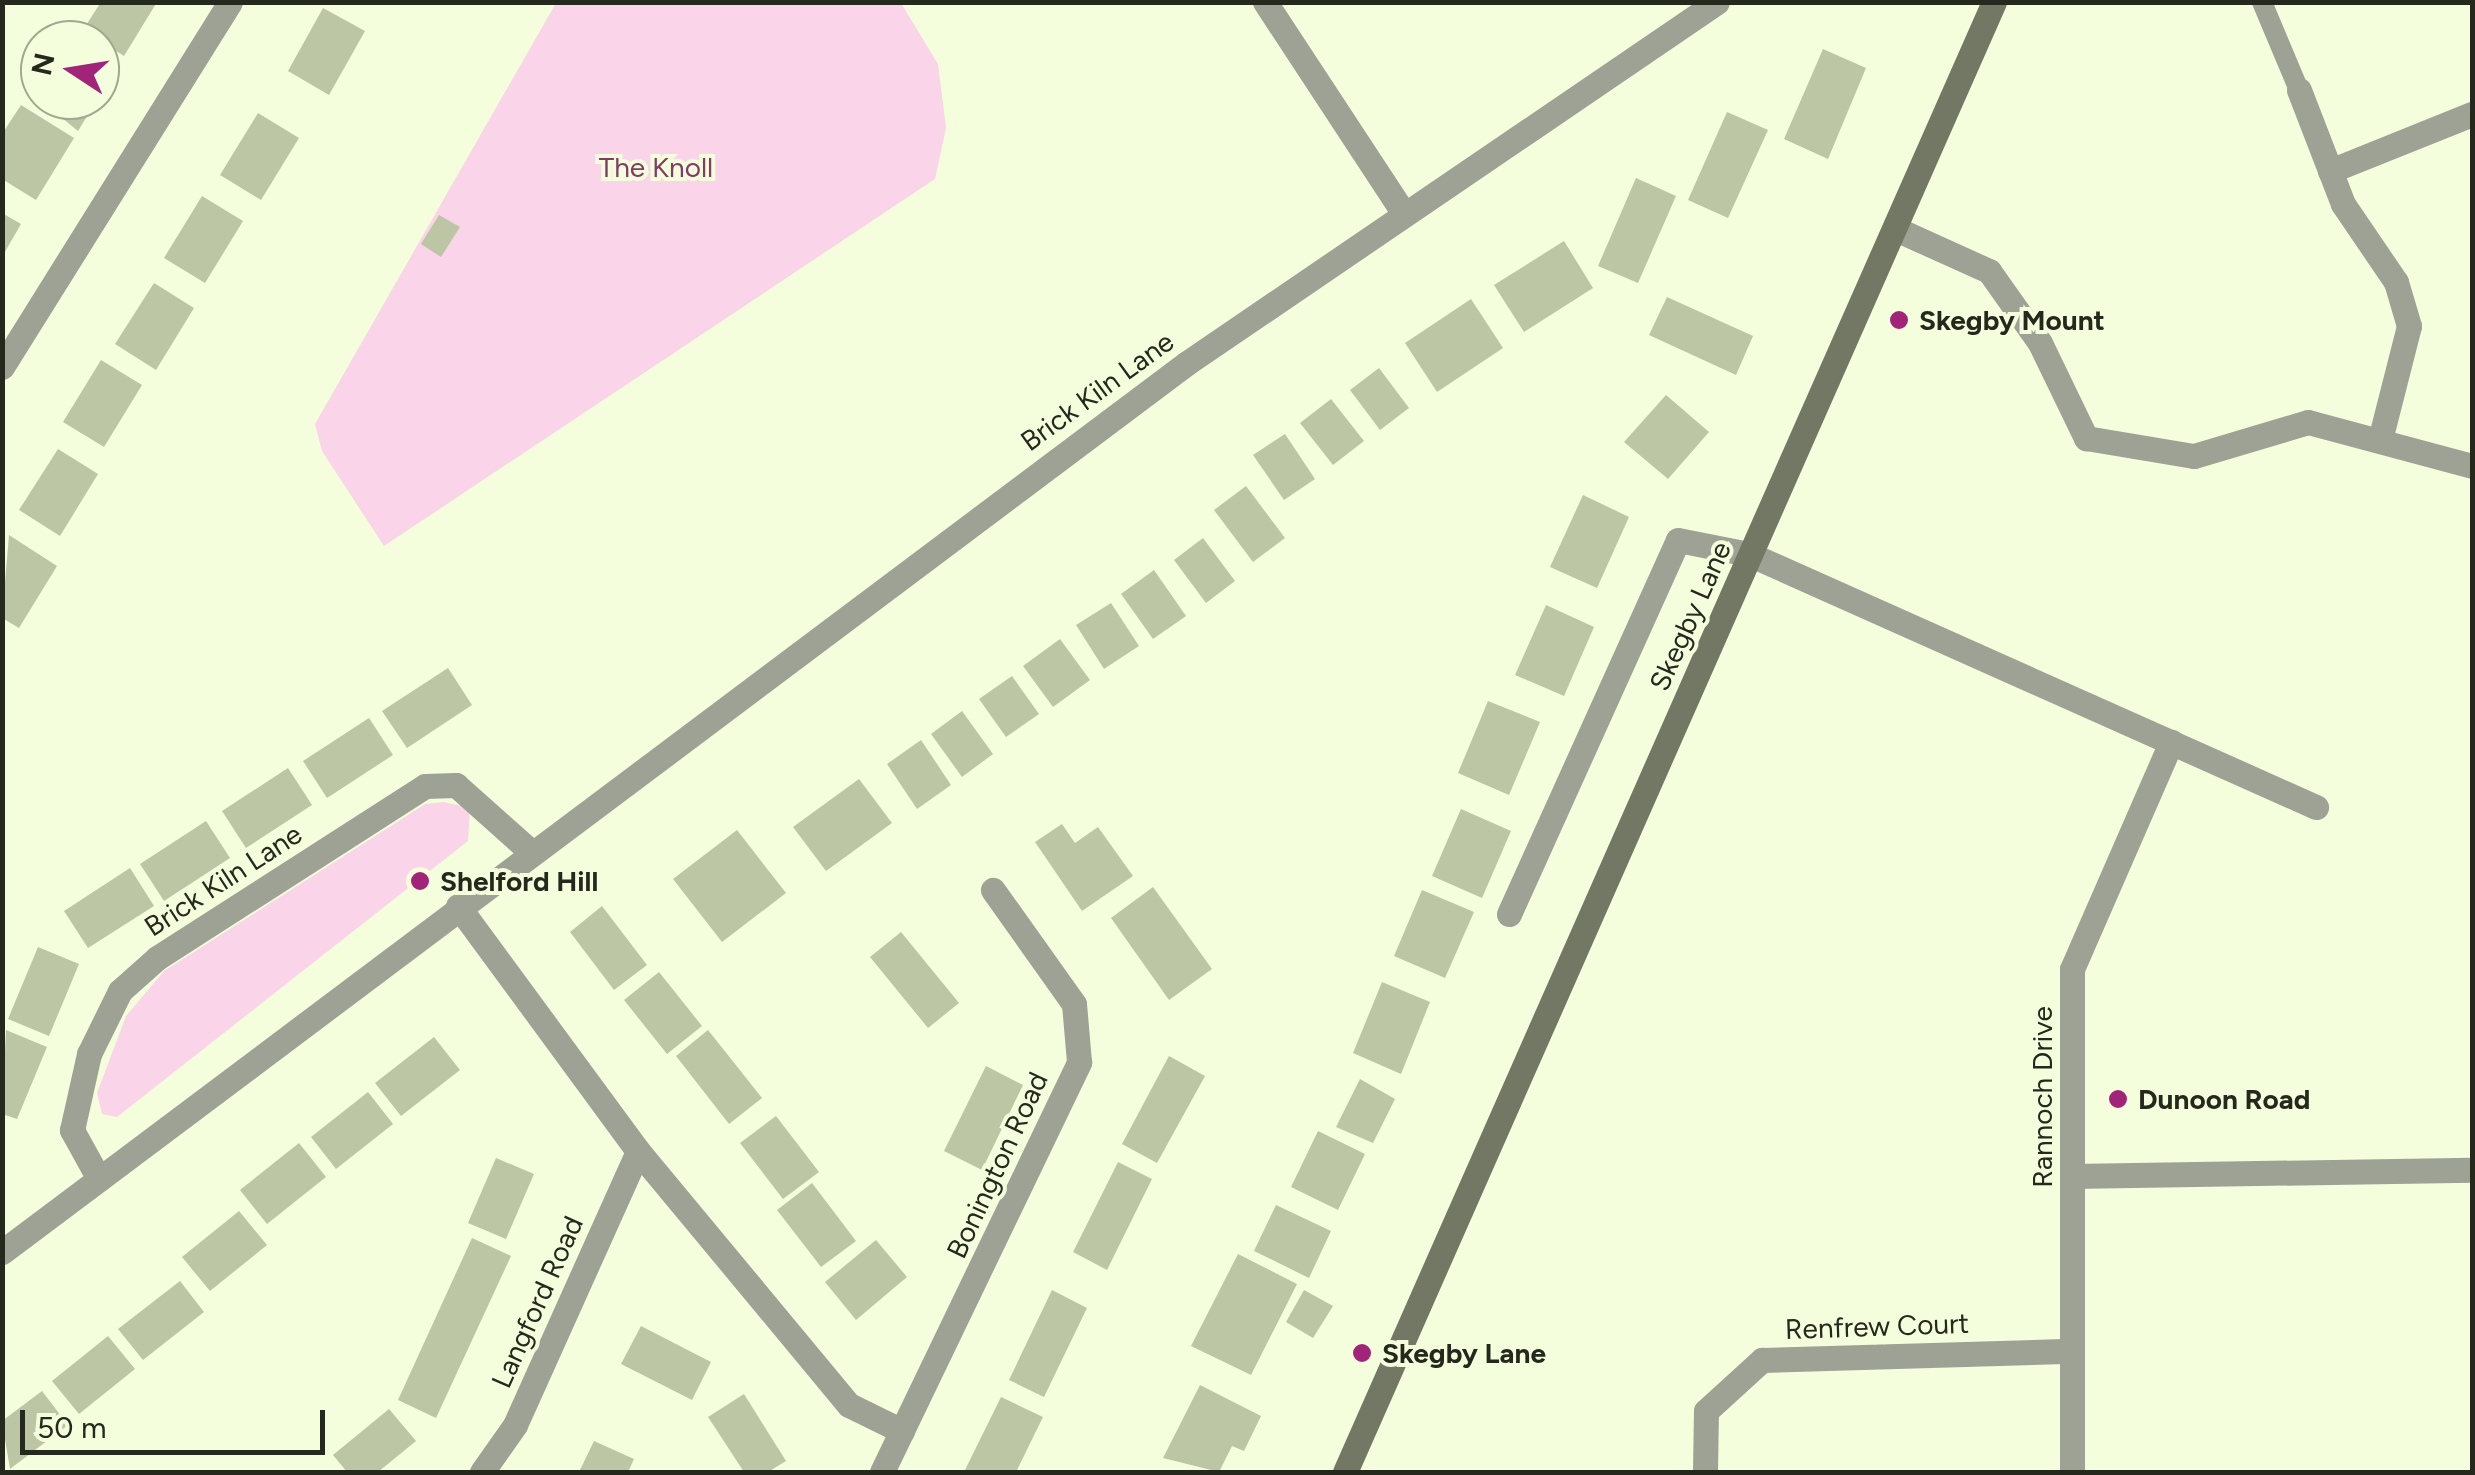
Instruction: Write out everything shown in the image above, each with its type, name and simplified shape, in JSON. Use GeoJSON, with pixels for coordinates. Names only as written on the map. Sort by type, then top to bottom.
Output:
{"type":"FeatureCollection","features":[{"type":"Feature","properties":{"kind":"main road","name":"Skegby Lane"},"geometry":{"type":"LineString","coordinates":[[1345,1472],[1748,554],[1898,230],[1994,2]]}},
{"type":"Feature","properties":{"kind":"street"},"geometry":{"type":"LineString","coordinates":[[2,367],[230,2]]}},
{"type":"Feature","properties":{"kind":"street"},"geometry":{"type":"LineString","coordinates":[[1265,2],[1404,214]]}},
{"type":"Feature","properties":{"kind":"street","name":"Brick Kiln Lane"},"geometry":{"type":"LineString","coordinates":[[2,1252],[1186,362],[1717,2]]}},
{"type":"Feature","properties":{"kind":"street"},"geometry":{"type":"LineString","coordinates":[[2299,90],[2330,171],[2363,240],[2396,282],[2409,326],[2381,436]]}},
{"type":"Feature","properties":{"kind":"street"},"geometry":{"type":"LineString","coordinates":[[2330,171],[2472,114]]}},
{"type":"Feature","properties":{"kind":"street"},"geometry":{"type":"LineString","coordinates":[[1898,230],[1989,270],[2040,344],[2086,438],[2194,456],[2308,422],[2381,436],[2472,466]]}},
{"type":"Feature","properties":{"kind":"street"},"geometry":{"type":"LineString","coordinates":[[1510,914],[1678,540],[1748,554],[2316,808]]}},
{"type":"Feature","properties":{"kind":"street","name":"Rannoch Drive"},"geometry":{"type":"LineString","coordinates":[[2072,1472],[2072,969],[2171,742]]}},
{"type":"Feature","properties":{"kind":"street","name":"Brick Kiln Lane"},"geometry":{"type":"LineString","coordinates":[[99,1179],[72,1130],[89,1054],[120,991],[157,958],[425,786],[456,785],[530,852]]}},
{"type":"Feature","properties":{"kind":"street","name":"Bonington Road"},"geometry":{"type":"LineString","coordinates":[[882,1472],[1079,1062],[1074,1004],[994,890]]}},
{"type":"Feature","properties":{"kind":"street"},"geometry":{"type":"LineString","coordinates":[[458,906],[638,1151],[849,1405],[902,1431]]}},
{"type":"Feature","properties":{"kind":"street","name":"Langford Road"},"geometry":{"type":"LineString","coordinates":[[482,1472],[515,1425],[638,1151]]}},
{"type":"Feature","properties":{"kind":"street"},"geometry":{"type":"LineString","coordinates":[[2072,1176],[2472,1170]]}},
{"type":"Feature","properties":{"kind":"street","name":"Renfrew Court"},"geometry":{"type":"LineString","coordinates":[[1706,1472],[1706,1411],[1762,1360],[2072,1351]]}},
{"type":"Feature","properties":{"kind":"lane"},"geometry":{"type":"LineString","coordinates":[[2262,2],[2299,90]]}},
{"type":"Feature","properties":{"kind":"green space","name":"The Knoll"},"geometry":{"type":"Polygon","coordinates":[[[556,3],[901,3],[938,64],[946,128],[935,179],[384,546],[322,451],[315,424],[556,3]]]}},
{"type":"Feature","properties":{"kind":"green space"},"geometry":{"type":"Polygon","coordinates":[[[444,802],[470,808],[468,841],[117,1117],[102,1114],[97,1093],[126,1016],[164,971],[425,804],[444,802]]]}},
{"type":"Feature","properties":{"kind":"building"},"geometry":{"type":"Polygon","coordinates":[[[101,2],[157,2],[124,56],[120,53],[120,20],[89,20],[101,2]]]}},
{"type":"Feature","properties":{"kind":"building"},"geometry":{"type":"Polygon","coordinates":[[[323,8],[365,31],[329,95],[288,71],[323,8]]]}},
{"type":"Feature","properties":{"kind":"building"},"geometry":{"type":"Polygon","coordinates":[[[1823,49],[1866,68],[1828,159],[1784,139],[1823,49]]]}},
{"type":"Feature","properties":{"kind":"building"},"geometry":{"type":"Polygon","coordinates":[[[20,107],[20,120],[45,120],[74,138],[36,200],[2,179],[2,134],[20,107]]]}},
{"type":"Feature","properties":{"kind":"building"},"geometry":{"type":"Polygon","coordinates":[[[1727,112],[1768,130],[1728,218],[1688,200],[1727,112]]]}},
{"type":"Feature","properties":{"kind":"building"},"geometry":{"type":"Polygon","coordinates":[[[258,113],[299,138],[261,200],[220,175],[258,113]]]}},
{"type":"Feature","properties":{"kind":"building"},"geometry":{"type":"Polygon","coordinates":[[[65,120],[85,120],[78,131],[65,120]]]}},
{"type":"Feature","properties":{"kind":"building"},"geometry":{"type":"Polygon","coordinates":[[[1636,178],[1676,196],[1638,283],[1598,266],[1636,178]]]}},
{"type":"Feature","properties":{"kind":"building"},"geometry":{"type":"Polygon","coordinates":[[[202,196],[243,221],[205,283],[164,258],[202,196]]]}},
{"type":"Feature","properties":{"kind":"building"},"geometry":{"type":"Polygon","coordinates":[[[2,213],[21,224],[2,257],[2,213]]]}},
{"type":"Feature","properties":{"kind":"building"},"geometry":{"type":"Polygon","coordinates":[[[439,215],[460,227],[441,257],[421,244],[439,215]]]}},
{"type":"Feature","properties":{"kind":"building"},"geometry":{"type":"Polygon","coordinates":[[[1564,241],[1593,288],[1524,332],[1494,285],[1564,241]]]}},
{"type":"Feature","properties":{"kind":"building"},"geometry":{"type":"Polygon","coordinates":[[[154,283],[194,308],[156,370],[115,344],[154,283]]]}},
{"type":"Feature","properties":{"kind":"building"},"geometry":{"type":"Polygon","coordinates":[[[1667,297],[1753,336],[1736,375],[1649,335],[1667,297]]]}},
{"type":"Feature","properties":{"kind":"building"},"geometry":{"type":"Polygon","coordinates":[[[1471,299],[1503,348],[1437,392],[1405,343],[1471,299]]]}},
{"type":"Feature","properties":{"kind":"building"},"geometry":{"type":"Polygon","coordinates":[[[101,360],[142,385],[104,447],[63,422],[101,360]]]}},
{"type":"Feature","properties":{"kind":"building"},"geometry":{"type":"Polygon","coordinates":[[[1379,368],[1409,408],[1380,430],[1350,390],[1379,368]]]}},
{"type":"Feature","properties":{"kind":"building"},"geometry":{"type":"Polygon","coordinates":[[[1666,395],[1709,432],[1668,479],[1624,442],[1666,395]]]}},
{"type":"Feature","properties":{"kind":"building"},"geometry":{"type":"Polygon","coordinates":[[[1331,399],[1364,441],[1333,465],[1300,423],[1331,399]]]}},
{"type":"Feature","properties":{"kind":"building"},"geometry":{"type":"Polygon","coordinates":[[[1285,434],[1315,479],[1284,500],[1253,455],[1285,434]]]}},
{"type":"Feature","properties":{"kind":"building"},"geometry":{"type":"Polygon","coordinates":[[[58,449],[98,474],[60,536],[19,510],[58,449]]]}},
{"type":"Feature","properties":{"kind":"building"},"geometry":{"type":"Polygon","coordinates":[[[1246,486],[1285,538],[1253,562],[1214,510],[1246,486]]]}},
{"type":"Feature","properties":{"kind":"building"},"geometry":{"type":"Polygon","coordinates":[[[1583,495],[1629,517],[1597,588],[1550,567],[1583,495]]]}},
{"type":"Feature","properties":{"kind":"building"},"geometry":{"type":"Polygon","coordinates":[[[9,535],[57,566],[19,628],[2,618],[9,535]]]}},
{"type":"Feature","properties":{"kind":"building"},"geometry":{"type":"Polygon","coordinates":[[[1203,538],[1235,581],[1206,603],[1174,560],[1203,538]]]}},
{"type":"Feature","properties":{"kind":"building"},"geometry":{"type":"Polygon","coordinates":[[[1154,570],[1186,616],[1153,639],[1121,594],[1154,570]]]}},
{"type":"Feature","properties":{"kind":"building"},"geometry":{"type":"Polygon","coordinates":[[[1111,603],[1139,646],[1104,669],[1076,625],[1111,603]]]}},
{"type":"Feature","properties":{"kind":"building"},"geometry":{"type":"Polygon","coordinates":[[[1546,605],[1594,627],[1564,696],[1515,675],[1546,605]]]}},
{"type":"Feature","properties":{"kind":"building"},"geometry":{"type":"Polygon","coordinates":[[[1060,639],[1090,680],[1053,707],[1023,666],[1060,639]]]}},
{"type":"Feature","properties":{"kind":"building"},"geometry":{"type":"Polygon","coordinates":[[[448,668],[472,705],[407,748],[382,711],[448,668]]]}},
{"type":"Feature","properties":{"kind":"building"},"geometry":{"type":"Polygon","coordinates":[[[1012,676],[1039,714],[1006,737],[979,699],[1012,676]]]}},
{"type":"Feature","properties":{"kind":"building"},"geometry":{"type":"Polygon","coordinates":[[[1488,701],[1540,722],[1509,795],[1458,773],[1488,701]]]}},
{"type":"Feature","properties":{"kind":"building"},"geometry":{"type":"Polygon","coordinates":[[[962,711],[993,754],[962,777],[931,734],[962,711]]]}},
{"type":"Feature","properties":{"kind":"building"},"geometry":{"type":"Polygon","coordinates":[[[369,718],[393,755],[327,798],[303,761],[369,718]]]}},
{"type":"Feature","properties":{"kind":"building"},"geometry":{"type":"Polygon","coordinates":[[[921,740],[951,785],[917,809],[887,764],[921,740]]]}},
{"type":"Feature","properties":{"kind":"building"},"geometry":{"type":"Polygon","coordinates":[[[288,768],[312,805],[246,848],[222,811],[288,768]]]}},
{"type":"Feature","properties":{"kind":"building"},"geometry":{"type":"Polygon","coordinates":[[[859,779],[892,823],[826,871],[793,827],[859,779]]]}},
{"type":"Feature","properties":{"kind":"building"},"geometry":{"type":"Polygon","coordinates":[[[1461,809],[1511,831],[1482,898],[1432,876],[1461,809]]]}},
{"type":"Feature","properties":{"kind":"building"},"geometry":{"type":"Polygon","coordinates":[[[206,821],[230,858],[164,901],[140,864],[206,821]]]}},
{"type":"Feature","properties":{"kind":"building"},"geometry":{"type":"Polygon","coordinates":[[[1062,824],[1075,843],[1098,827],[1133,876],[1082,911],[1035,842],[1062,824]]]}},
{"type":"Feature","properties":{"kind":"building"},"geometry":{"type":"Polygon","coordinates":[[[737,830],[786,893],[722,942],[673,879],[737,830]]]}},
{"type":"Feature","properties":{"kind":"building"},"geometry":{"type":"Polygon","coordinates":[[[130,868],[154,906],[88,948],[64,911],[130,868]]]}},
{"type":"Feature","properties":{"kind":"building"},"geometry":{"type":"Polygon","coordinates":[[[1153,887],[1212,969],[1169,1000],[1111,918],[1153,887]]]}},
{"type":"Feature","properties":{"kind":"building"},"geometry":{"type":"Polygon","coordinates":[[[1422,890],[1474,912],[1445,978],[1394,956],[1422,890]]]}},
{"type":"Feature","properties":{"kind":"building"},"geometry":{"type":"Polygon","coordinates":[[[602,906],[647,965],[614,990],[570,932],[602,906]]]}},
{"type":"Feature","properties":{"kind":"building"},"geometry":{"type":"Polygon","coordinates":[[[901,932],[959,1003],[928,1028],[870,957],[901,932]]]}},
{"type":"Feature","properties":{"kind":"building"},"geometry":{"type":"Polygon","coordinates":[[[38,947],[79,964],[49,1036],[8,1019],[38,947]]]}},
{"type":"Feature","properties":{"kind":"building"},"geometry":{"type":"Polygon","coordinates":[[[659,972],[702,1026],[667,1054],[624,1000],[659,972]]]}},
{"type":"Feature","properties":{"kind":"building"},"geometry":{"type":"Polygon","coordinates":[[[1382,982],[1430,1002],[1401,1074],[1353,1053],[1382,982]]]}},
{"type":"Feature","properties":{"kind":"building"},"geometry":{"type":"Polygon","coordinates":[[[6,1030],[47,1047],[17,1119],[2,1114],[6,1030]]]}},
{"type":"Feature","properties":{"kind":"building"},"geometry":{"type":"Polygon","coordinates":[[[708,1030],[762,1098],[729,1124],[676,1056],[708,1030]]]}},
{"type":"Feature","properties":{"kind":"building"},"geometry":{"type":"Polygon","coordinates":[[[434,1037],[460,1070],[401,1116],[375,1083],[434,1037]]]}},
{"type":"Feature","properties":{"kind":"building"},"geometry":{"type":"Polygon","coordinates":[[[1169,1056],[1205,1076],[1157,1163],[1122,1144],[1169,1056]]]}},
{"type":"Feature","properties":{"kind":"building"},"geometry":{"type":"Polygon","coordinates":[[[986,1066],[1023,1085],[982,1170],[944,1151],[986,1066]]]}},
{"type":"Feature","properties":{"kind":"building"},"geometry":{"type":"Polygon","coordinates":[[[1360,1079],[1395,1099],[1373,1143],[1336,1127],[1360,1079]]]}},
{"type":"Feature","properties":{"kind":"building"},"geometry":{"type":"Polygon","coordinates":[[[368,1092],[393,1124],[336,1169],[311,1137],[368,1092]]]}},
{"type":"Feature","properties":{"kind":"building"},"geometry":{"type":"Polygon","coordinates":[[[776,1116],[819,1172],[783,1199],[740,1143],[776,1116]]]}},
{"type":"Feature","properties":{"kind":"building"},"geometry":{"type":"Polygon","coordinates":[[[1318,1131],[1365,1154],[1338,1210],[1291,1187],[1318,1131]]]}},
{"type":"Feature","properties":{"kind":"building"},"geometry":{"type":"Polygon","coordinates":[[[299,1143],[326,1177],[267,1224],[240,1190],[299,1143]]]}},
{"type":"Feature","properties":{"kind":"building"},"geometry":{"type":"Polygon","coordinates":[[[496,1158],[534,1174],[506,1239],[468,1223],[496,1158]]]}},
{"type":"Feature","properties":{"kind":"building"},"geometry":{"type":"Polygon","coordinates":[[[1118,1162],[1152,1179],[1107,1270],[1073,1252],[1118,1162]]]}},
{"type":"Feature","properties":{"kind":"building"},"geometry":{"type":"Polygon","coordinates":[[[812,1183],[856,1241],[821,1267],[777,1210],[812,1183]]]}},
{"type":"Feature","properties":{"kind":"building"},"geometry":{"type":"Polygon","coordinates":[[[1276,1205],[1331,1231],[1309,1278],[1254,1251],[1276,1205]]]}},
{"type":"Feature","properties":{"kind":"building"},"geometry":{"type":"Polygon","coordinates":[[[239,1211],[267,1245],[210,1291],[182,1257],[239,1211]]]}},
{"type":"Feature","properties":{"kind":"building"},"geometry":{"type":"Polygon","coordinates":[[[472,1238],[511,1256],[436,1418],[398,1400],[472,1238]]]}},
{"type":"Feature","properties":{"kind":"building"},"geometry":{"type":"Polygon","coordinates":[[[876,1240],[907,1277],[856,1320],[825,1282],[876,1240]]]}},
{"type":"Feature","properties":{"kind":"building"},"geometry":{"type":"Polygon","coordinates":[[[1238,1254],[1297,1284],[1251,1375],[1191,1346],[1238,1254]]]}},
{"type":"Feature","properties":{"kind":"building"},"geometry":{"type":"Polygon","coordinates":[[[180,1281],[204,1312],[143,1360],[118,1329],[180,1281]]]}},
{"type":"Feature","properties":{"kind":"building"},"geometry":{"type":"Polygon","coordinates":[[[1052,1290],[1087,1308],[1044,1397],[1009,1380],[1052,1290]]]}},
{"type":"Feature","properties":{"kind":"building"},"geometry":{"type":"Polygon","coordinates":[[[1304,1290],[1333,1306],[1313,1338],[1286,1322],[1304,1290]]]}},
{"type":"Feature","properties":{"kind":"building"},"geometry":{"type":"Polygon","coordinates":[[[641,1326],[711,1362],[692,1400],[621,1364],[641,1326]]]}},
{"type":"Feature","properties":{"kind":"building"},"geometry":{"type":"Polygon","coordinates":[[[108,1336],[135,1369],[79,1414],[52,1381],[108,1336]]]}},
{"type":"Feature","properties":{"kind":"building"},"geometry":{"type":"Polygon","coordinates":[[[1200,1385],[1261,1416],[1244,1451],[1232,1446],[1219,1472],[1163,1458],[1200,1385]]]}},
{"type":"Feature","properties":{"kind":"building"},"geometry":{"type":"Polygon","coordinates":[[[42,1391],[68,1425],[10,1469],[2,1421],[42,1391]]]}},
{"type":"Feature","properties":{"kind":"building"},"geometry":{"type":"Polygon","coordinates":[[[744,1394],[786,1461],[768,1472],[744,1472],[708,1417],[744,1394]]]}},
{"type":"Feature","properties":{"kind":"building"},"geometry":{"type":"Polygon","coordinates":[[[1001,1397],[1043,1417],[1016,1472],[964,1472],[1001,1397]]]}},
{"type":"Feature","properties":{"kind":"building"},"geometry":{"type":"Polygon","coordinates":[[[389,1409],[416,1441],[378,1472],[347,1472],[333,1455],[389,1409]]]}},
{"type":"Feature","properties":{"kind":"building"},"geometry":{"type":"Polygon","coordinates":[[[594,1441],[634,1459],[628,1472],[579,1472],[594,1441]]]}},
{"type":"Feature","properties":{"kind":"place","name":"Skegby Mount"},"geometry":{"type":"Point","coordinates":[1899,320]}},
{"type":"Feature","properties":{"kind":"place","name":"Shelford Hill"},"geometry":{"type":"Point","coordinates":[420,881]}},
{"type":"Feature","properties":{"kind":"place","name":"Dunoon Road"},"geometry":{"type":"Point","coordinates":[2118,1099]}},
{"type":"Feature","properties":{"kind":"place","name":"Skegby Lane"},"geometry":{"type":"Point","coordinates":[1362,1353]}}]}
